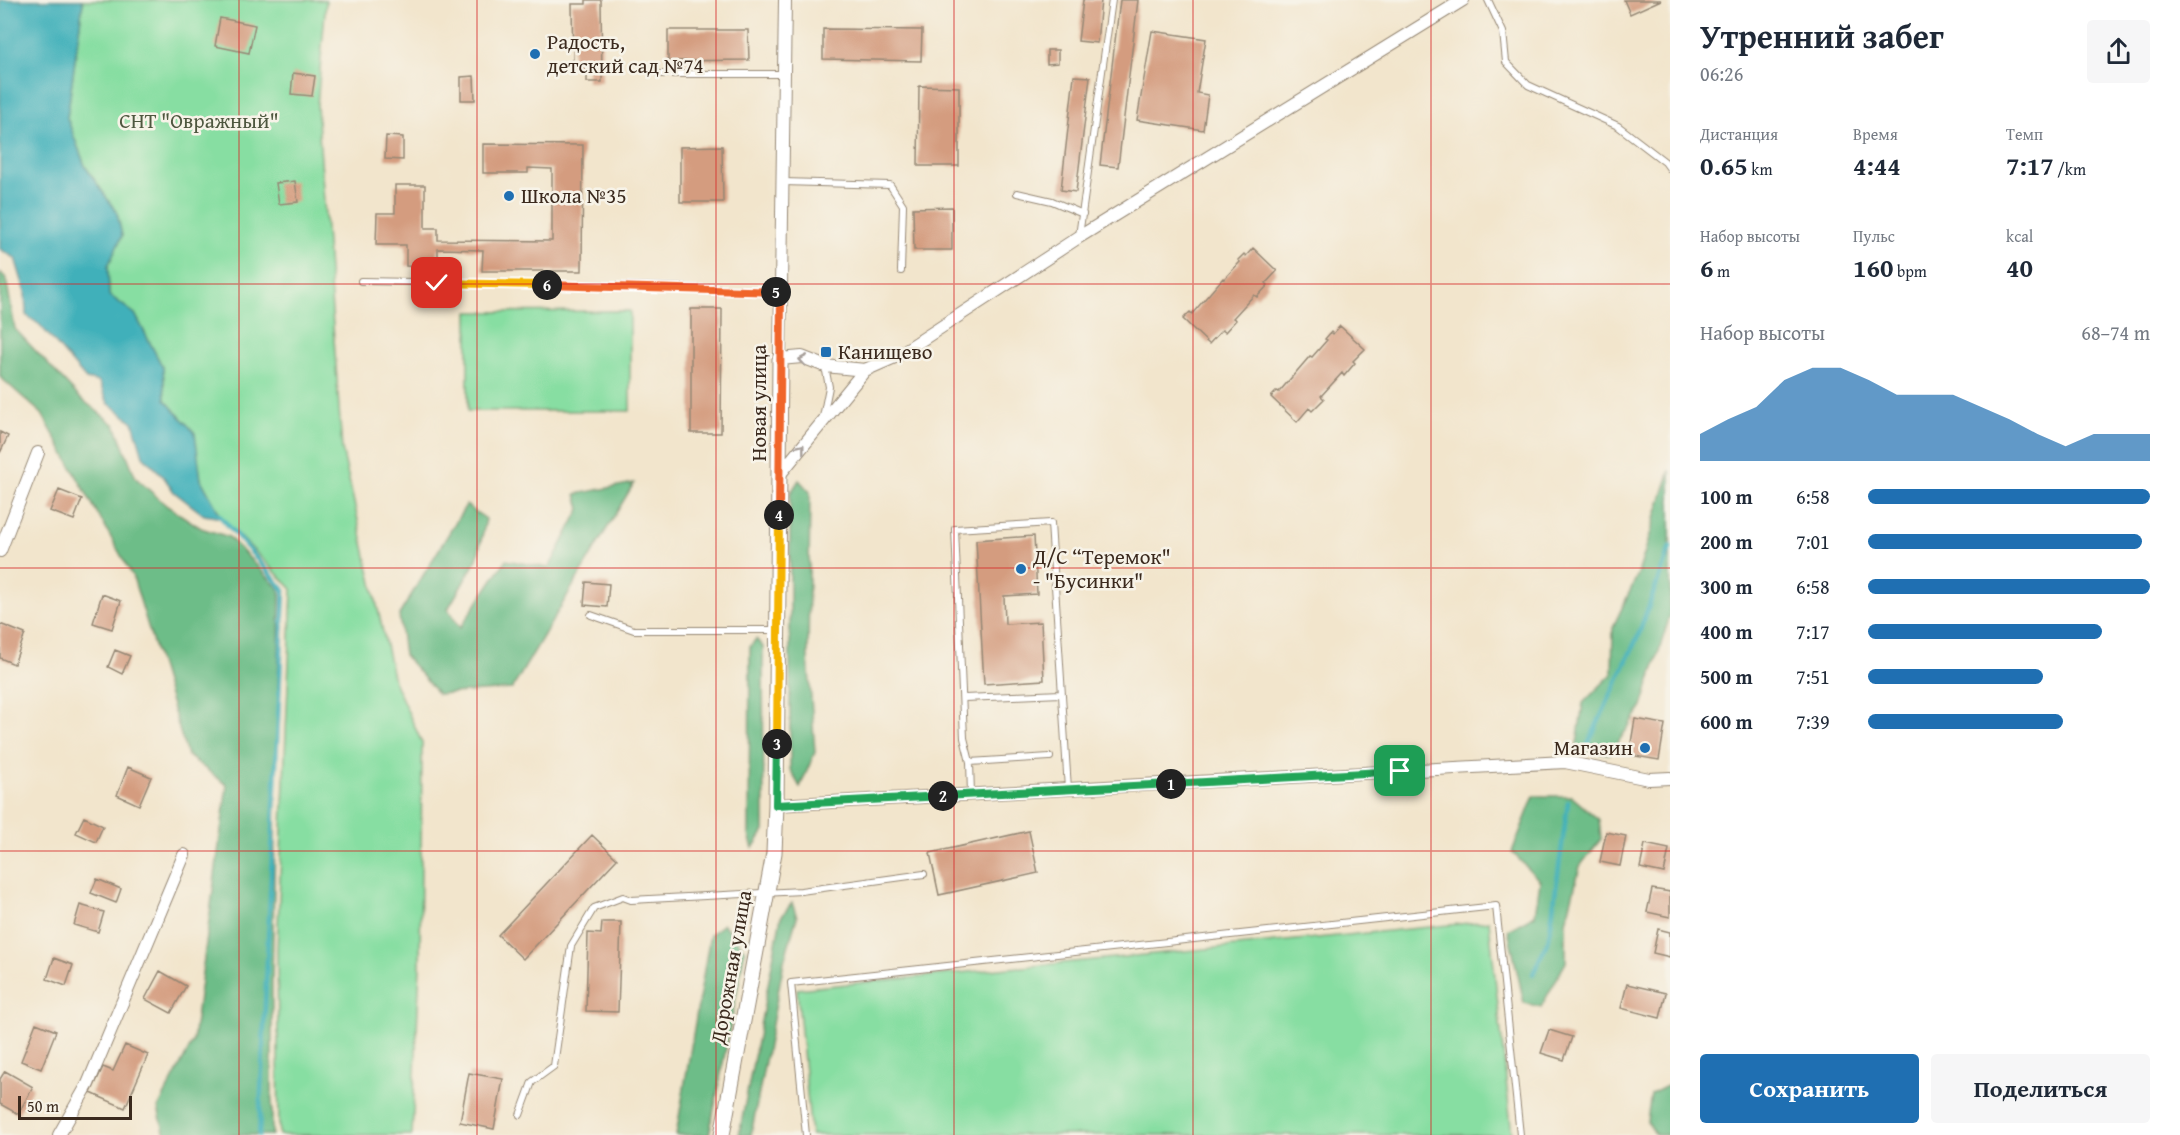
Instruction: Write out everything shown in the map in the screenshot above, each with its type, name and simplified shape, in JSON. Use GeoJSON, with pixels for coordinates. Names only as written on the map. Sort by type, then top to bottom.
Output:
{"type":"FeatureCollection","features":[{"type":"Feature","properties":{"kind":"street","name":"Новая улица"},"geometry":{"type":"LineString","coordinates":[[776,805],[785,0]]}},
{"type":"Feature","properties":{"kind":"street"},"geometry":{"type":"LineString","coordinates":[[780,474],[865,370],[897,356],[1079,237],[1463,0]]}},
{"type":"Feature","properties":{"kind":"street"},"geometry":{"type":"LineString","coordinates":[[780,359],[802,357],[825,366],[865,370]]}},
{"type":"Feature","properties":{"kind":"street"},"geometry":{"type":"LineString","coordinates":[[0,551],[38,453]]}},
{"type":"Feature","properties":{"kind":"street"},"geometry":{"type":"LineString","coordinates":[[776,805],[1565,762],[1649,779],[1670,778]]}},
{"type":"Feature","properties":{"kind":"street","name":"Дорожная улица"},"geometry":{"type":"LineString","coordinates":[[722,1135],[774,853],[776,805]]}},
{"type":"Feature","properties":{"kind":"street"},"geometry":{"type":"LineString","coordinates":[[59,1135],[88,1084],[184,855]]}},
{"type":"Feature","properties":{"kind":"lane"},"geometry":{"type":"LineString","coordinates":[[1079,237],[1112,0]]}},
{"type":"Feature","properties":{"kind":"lane"},"geometry":{"type":"LineString","coordinates":[[1488,0],[1503,32],[1506,62],[1528,86],[1618,126],[1665,162],[1670,169]]}},
{"type":"Feature","properties":{"kind":"lane"},"geometry":{"type":"LineString","coordinates":[[659,74],[784,75]]}},
{"type":"Feature","properties":{"kind":"lane"},"geometry":{"type":"LineString","coordinates":[[783,182],[890,185],[903,205],[901,271]]}},
{"type":"Feature","properties":{"kind":"lane"},"geometry":{"type":"LineString","coordinates":[[1017,193],[1052,201],[1083,214]]}},
{"type":"Feature","properties":{"kind":"lane"},"geometry":{"type":"LineString","coordinates":[[361,281],[665,287],[781,292]]}},
{"type":"Feature","properties":{"kind":"lane"},"geometry":{"type":"LineString","coordinates":[[822,421],[829,387],[825,366]]}},
{"type":"Feature","properties":{"kind":"lane"},"geometry":{"type":"LineString","coordinates":[[971,795],[970,762],[964,738],[955,529],[1051,523],[1068,789]]}},
{"type":"Feature","properties":{"kind":"lane"},"geometry":{"type":"LineString","coordinates":[[591,615],[634,630],[778,630]]}},
{"type":"Feature","properties":{"kind":"lane"},"geometry":{"type":"LineString","coordinates":[[964,698],[1061,693]]}},
{"type":"Feature","properties":{"kind":"lane"},"geometry":{"type":"LineString","coordinates":[[970,762],[1050,757]]}},
{"type":"Feature","properties":{"kind":"lane"},"geometry":{"type":"LineString","coordinates":[[520,1115],[532,1082],[554,1065],[571,946],[594,908],[623,897],[631,900],[766,894],[924,874]]}},
{"type":"Feature","properties":{"kind":"lane"},"geometry":{"type":"LineString","coordinates":[[806,1135],[791,983],[1496,906],[1520,1135]]}},
{"type":"Feature","properties":{"kind":"green space","name":"СНТ \"Овражный\""},"geometry":{"type":"Polygon","coordinates":[[[81,0],[326,0],[317,106],[342,449],[394,681],[422,743],[420,966],[412,1135],[279,1135],[277,950],[292,589],[222,518],[201,480],[190,428],[165,400],[163,368],[135,314],[109,295],[108,266],[122,236],[117,213],[85,166],[67,118],[83,2],[81,0]]]}},
{"type":"Feature","properties":{"kind":"green space"},"geometry":{"type":"Polygon","coordinates":[[[0,272],[6,278],[15,329],[80,398],[115,425],[136,478],[167,506],[201,528],[229,537],[280,590],[272,983],[272,1135],[165,1135],[158,1108],[193,1041],[227,785],[187,755],[133,577],[42,414],[0,377],[0,272]]]}},
{"type":"Feature","properties":{"kind":"green space"},"geometry":{"type":"Polygon","coordinates":[[[630,311],[630,411],[468,411],[468,312],[630,311]]]}},
{"type":"Feature","properties":{"kind":"green space"},"geometry":{"type":"Polygon","coordinates":[[[1670,470],[1670,615],[1642,707],[1610,754],[1576,750],[1583,703],[1612,674],[1613,627],[1638,574],[1670,470]]]}},
{"type":"Feature","properties":{"kind":"green space"},"geometry":{"type":"Polygon","coordinates":[[[799,480],[810,492],[808,657],[815,752],[800,787],[790,769],[790,494],[799,480]]]}},
{"type":"Feature","properties":{"kind":"green space"},"geometry":{"type":"Polygon","coordinates":[[[634,483],[512,689],[438,694],[404,655],[399,615],[466,505],[486,519],[477,559],[448,609],[460,628],[506,560],[549,568],[580,509],[576,494],[634,483]]]}},
{"type":"Feature","properties":{"kind":"green space"},"geometry":{"type":"Polygon","coordinates":[[[756,639],[763,647],[764,831],[753,848],[749,835],[750,647],[756,639]]]}},
{"type":"Feature","properties":{"kind":"green space"},"geometry":{"type":"Polygon","coordinates":[[[1534,796],[1571,796],[1599,820],[1601,839],[1580,866],[1566,922],[1566,962],[1541,1007],[1524,1003],[1508,930],[1535,915],[1540,881],[1512,852],[1534,796]]]}},
{"type":"Feature","properties":{"kind":"green space"},"geometry":{"type":"Polygon","coordinates":[[[792,903],[797,917],[784,961],[751,1135],[739,1135],[781,917],[792,903]]]}},
{"type":"Feature","properties":{"kind":"green space"},"geometry":{"type":"Polygon","coordinates":[[[1489,921],[1512,1135],[811,1135],[797,989],[1489,921]]]}},
{"type":"Feature","properties":{"kind":"green space"},"geometry":{"type":"Polygon","coordinates":[[[723,924],[745,950],[709,1135],[676,1135],[710,935],[723,924]]]}},
{"type":"Feature","properties":{"kind":"green space"},"geometry":{"type":"Polygon","coordinates":[[[1667,1086],[1670,1087],[1670,1135],[1656,1135],[1647,1121],[1651,1094],[1667,1086]]]}},
{"type":"Feature","properties":{"kind":"water"},"geometry":{"type":"Polygon","coordinates":[[[0,0],[81,0],[83,2],[67,118],[85,166],[117,213],[122,236],[108,266],[109,295],[135,314],[163,368],[165,400],[195,433],[201,480],[222,518],[204,515],[174,492],[163,476],[143,456],[133,422],[108,403],[99,382],[86,379],[40,325],[26,315],[25,291],[15,258],[0,249],[0,0]]]}},
{"type":"Feature","properties":{"kind":"building"},"geometry":{"type":"Polygon","coordinates":[[[586,0],[601,0],[602,82],[587,82],[587,67],[573,67],[572,4],[586,4],[586,0]]]}},
{"type":"Feature","properties":{"kind":"building"},"geometry":{"type":"Polygon","coordinates":[[[1083,0],[1101,0],[1097,43],[1078,41],[1083,0]]]}},
{"type":"Feature","properties":{"kind":"building"},"geometry":{"type":"Polygon","coordinates":[[[1120,0],[1138,0],[1118,167],[1100,165],[1120,0]]]}},
{"type":"Feature","properties":{"kind":"building"},"geometry":{"type":"Polygon","coordinates":[[[1624,0],[1661,0],[1630,14],[1624,0]]]}},
{"type":"Feature","properties":{"kind":"building"},"geometry":{"type":"Polygon","coordinates":[[[220,18],[255,25],[249,53],[215,46],[220,18]]]}},
{"type":"Feature","properties":{"kind":"building"},"geometry":{"type":"Polygon","coordinates":[[[823,29],[922,30],[921,61],[823,59],[823,29]]]}},
{"type":"Feature","properties":{"kind":"building"},"geometry":{"type":"Polygon","coordinates":[[[668,30],[748,30],[749,60],[668,61],[668,30]]]}},
{"type":"Feature","properties":{"kind":"building"},"geometry":{"type":"Polygon","coordinates":[[[1152,31],[1206,39],[1197,93],[1208,95],[1203,130],[1137,120],[1152,31]]]}},
{"type":"Feature","properties":{"kind":"building"},"geometry":{"type":"Polygon","coordinates":[[[1047,50],[1058,50],[1058,63],[1047,64],[1047,50]]]}},
{"type":"Feature","properties":{"kind":"building"},"geometry":{"type":"Polygon","coordinates":[[[293,73],[315,76],[312,96],[291,94],[293,73]]]}},
{"type":"Feature","properties":{"kind":"building"},"geometry":{"type":"Polygon","coordinates":[[[474,76],[475,100],[461,100],[461,77],[474,76]]]}},
{"type":"Feature","properties":{"kind":"building"},"geometry":{"type":"Polygon","coordinates":[[[1074,76],[1090,77],[1076,192],[1061,190],[1074,76]]]}},
{"type":"Feature","properties":{"kind":"building"},"geometry":{"type":"Polygon","coordinates":[[[919,86],[959,87],[959,166],[918,166],[919,86]]]}},
{"type":"Feature","properties":{"kind":"building"},"geometry":{"type":"Polygon","coordinates":[[[386,136],[403,137],[403,160],[385,159],[386,136]]]}},
{"type":"Feature","properties":{"kind":"building"},"geometry":{"type":"Polygon","coordinates":[[[483,144],[583,145],[582,271],[482,271],[483,250],[438,249],[438,267],[406,266],[406,245],[376,245],[377,213],[395,213],[395,185],[425,185],[425,228],[438,228],[438,240],[552,241],[552,169],[528,168],[528,173],[483,173],[483,144]]]}},
{"type":"Feature","properties":{"kind":"building"},"geometry":{"type":"Polygon","coordinates":[[[722,146],[723,202],[680,202],[680,147],[722,146]]]}},
{"type":"Feature","properties":{"kind":"building"},"geometry":{"type":"Polygon","coordinates":[[[295,181],[298,202],[279,204],[276,183],[295,181]]]}},
{"type":"Feature","properties":{"kind":"building"},"geometry":{"type":"Polygon","coordinates":[[[952,207],[952,250],[914,250],[913,208],[952,207]]]}},
{"type":"Feature","properties":{"kind":"building"},"geometry":{"type":"Polygon","coordinates":[[[1253,248],[1277,271],[1257,297],[1254,295],[1233,318],[1236,320],[1225,332],[1222,330],[1209,344],[1183,319],[1190,312],[1192,314],[1240,262],[1238,260],[1244,254],[1246,256],[1253,248]]]}},
{"type":"Feature","properties":{"kind":"building"},"geometry":{"type":"Polygon","coordinates":[[[691,309],[722,309],[721,433],[691,433],[691,309]]]}},
{"type":"Feature","properties":{"kind":"building"},"geometry":{"type":"Polygon","coordinates":[[[1340,326],[1365,349],[1353,361],[1355,363],[1344,376],[1342,373],[1321,396],[1324,399],[1312,411],[1309,408],[1297,422],[1271,397],[1277,391],[1279,392],[1310,356],[1312,357],[1331,332],[1333,334],[1340,326]]]}},
{"type":"Feature","properties":{"kind":"building"},"geometry":{"type":"Polygon","coordinates":[[[0,432],[8,436],[0,453],[0,432]]]}},
{"type":"Feature","properties":{"kind":"building"},"geometry":{"type":"Polygon","coordinates":[[[59,490],[82,499],[74,520],[50,511],[59,490]]]}},
{"type":"Feature","properties":{"kind":"building"},"geometry":{"type":"Polygon","coordinates":[[[1034,536],[1037,594],[1004,596],[1005,624],[1041,622],[1044,680],[984,684],[976,540],[1034,536]]]}},
{"type":"Feature","properties":{"kind":"building"},"geometry":{"type":"Polygon","coordinates":[[[586,582],[609,584],[607,607],[584,605],[586,582]]]}},
{"type":"Feature","properties":{"kind":"building"},"geometry":{"type":"Polygon","coordinates":[[[102,594],[121,601],[112,629],[93,623],[102,594]]]}},
{"type":"Feature","properties":{"kind":"building"},"geometry":{"type":"Polygon","coordinates":[[[0,624],[25,634],[14,664],[0,658],[0,624]]]}},
{"type":"Feature","properties":{"kind":"building"},"geometry":{"type":"Polygon","coordinates":[[[115,650],[130,656],[122,674],[108,667],[115,650]]]}},
{"type":"Feature","properties":{"kind":"building"},"geometry":{"type":"Polygon","coordinates":[[[1635,719],[1665,724],[1659,760],[1629,755],[1635,719]]]}},
{"type":"Feature","properties":{"kind":"building"},"geometry":{"type":"Polygon","coordinates":[[[128,767],[151,777],[139,805],[117,795],[128,767]]]}},
{"type":"Feature","properties":{"kind":"building"},"geometry":{"type":"Polygon","coordinates":[[[84,817],[103,826],[96,842],[76,833],[84,817]]]}},
{"type":"Feature","properties":{"kind":"building"},"geometry":{"type":"Polygon","coordinates":[[[1029,831],[1038,873],[939,895],[930,853],[1029,831]]]}},
{"type":"Feature","properties":{"kind":"building"},"geometry":{"type":"Polygon","coordinates":[[[1606,832],[1626,836],[1620,866],[1600,862],[1606,832]]]}},
{"type":"Feature","properties":{"kind":"building"},"geometry":{"type":"Polygon","coordinates":[[[592,835],[617,859],[523,959],[498,935],[592,835]]]}},
{"type":"Feature","properties":{"kind":"building"},"geometry":{"type":"Polygon","coordinates":[[[1645,844],[1669,849],[1664,873],[1640,868],[1645,844]]]}},
{"type":"Feature","properties":{"kind":"building"},"geometry":{"type":"Polygon","coordinates":[[[97,879],[121,889],[116,903],[91,893],[97,879]]]}},
{"type":"Feature","properties":{"kind":"building"},"geometry":{"type":"Polygon","coordinates":[[[1652,889],[1670,892],[1670,917],[1647,912],[1652,889]]]}},
{"type":"Feature","properties":{"kind":"building"},"geometry":{"type":"Polygon","coordinates":[[[80,905],[104,912],[98,932],[74,925],[80,905]]]}},
{"type":"Feature","properties":{"kind":"building"},"geometry":{"type":"Polygon","coordinates":[[[602,922],[621,922],[618,1012],[586,1011],[588,933],[601,934],[602,922]]]}},
{"type":"Feature","properties":{"kind":"building"},"geometry":{"type":"Polygon","coordinates":[[[1658,929],[1670,932],[1670,957],[1653,953],[1658,929]]]}},
{"type":"Feature","properties":{"kind":"building"},"geometry":{"type":"Polygon","coordinates":[[[54,958],[73,965],[66,986],[47,979],[54,958]]]}},
{"type":"Feature","properties":{"kind":"building"},"geometry":{"type":"Polygon","coordinates":[[[160,971],[186,986],[171,1013],[145,999],[160,971]]]}},
{"type":"Feature","properties":{"kind":"building"},"geometry":{"type":"Polygon","coordinates":[[[1627,984],[1666,993],[1660,1018],[1621,1008],[1627,984]]]}},
{"type":"Feature","properties":{"kind":"building"},"geometry":{"type":"Polygon","coordinates":[[[36,1023],[56,1031],[41,1069],[21,1061],[36,1023]]]}},
{"type":"Feature","properties":{"kind":"building"},"geometry":{"type":"Polygon","coordinates":[[[1549,1030],[1572,1037],[1564,1060],[1541,1053],[1549,1030]]]}},
{"type":"Feature","properties":{"kind":"building"},"geometry":{"type":"Polygon","coordinates":[[[125,1045],[148,1055],[125,1108],[91,1093],[103,1067],[113,1071],[125,1045]]]}},
{"type":"Feature","properties":{"kind":"building"},"geometry":{"type":"Polygon","coordinates":[[[5,1071],[33,1087],[18,1114],[0,1104],[0,1079],[5,1071]]]}},
{"type":"Feature","properties":{"kind":"building"},"geometry":{"type":"Polygon","coordinates":[[[469,1073],[503,1079],[494,1129],[460,1122],[469,1073]]]}},
{"type":"Feature","properties":{"kind":"waterway"},"geometry":{"type":"LineString","coordinates":[[219,515],[284,590],[259,1135]]}},
{"type":"Feature","properties":{"kind":"waterway"},"geometry":{"type":"LineString","coordinates":[[1588,744],[1638,636],[1670,547]]}},
{"type":"Feature","properties":{"kind":"waterway"},"geometry":{"type":"LineString","coordinates":[[1533,974],[1549,938],[1568,802]]}},
{"type":"Feature","properties":{"kind":"place","name":"Радость, детский сад №74"},"geometry":{"type":"Point","coordinates":[535,54]}},
{"type":"Feature","properties":{"kind":"place","name":"Школа №35"},"geometry":{"type":"Point","coordinates":[509,196]}},
{"type":"Feature","properties":{"kind":"place","name":"Канищево"},"geometry":{"type":"Point","coordinates":[826,352]}},
{"type":"Feature","properties":{"kind":"place","name":"Д/С “Теремок\" - \"Бусинки\""},"geometry":{"type":"Point","coordinates":[1021,569]}},
{"type":"Feature","properties":{"kind":"place","name":"Магазин"},"geometry":{"type":"Point","coordinates":[1645,748]}},
{"type":"Feature","properties":{"kind":"route"},"geometry":{"type":"LineString","coordinates":[[437,283],[665,287],[781,292],[776,805],[1400,771]]}}]}
